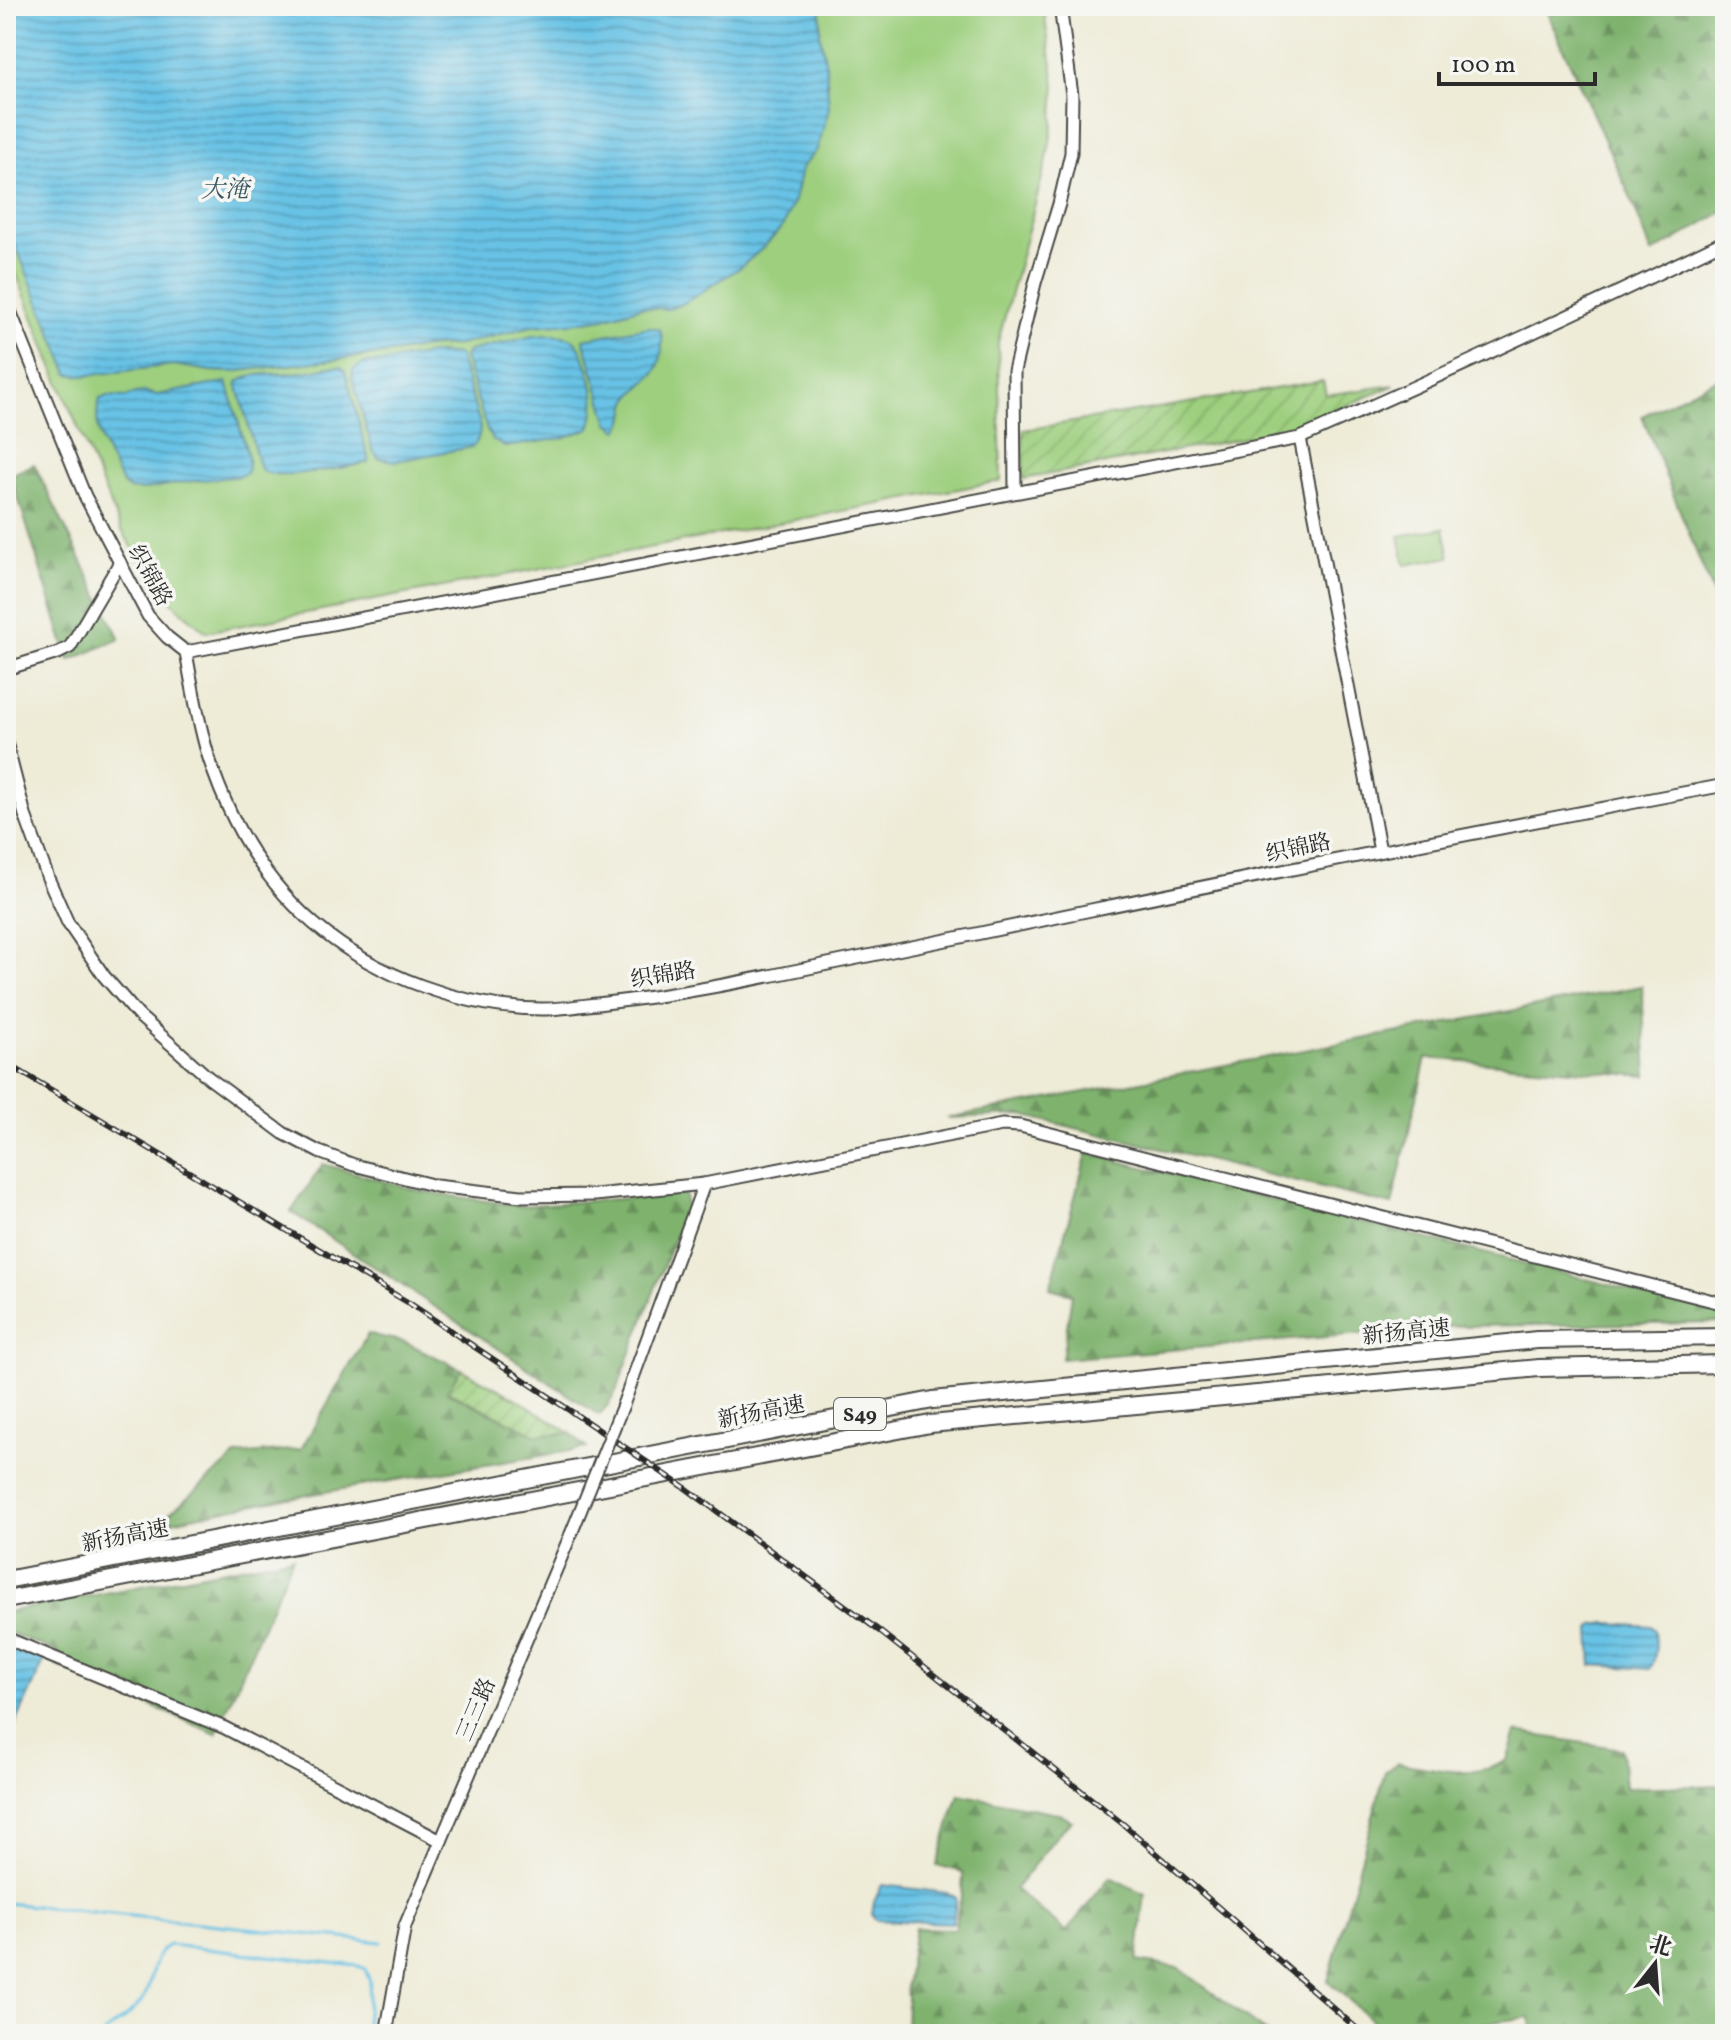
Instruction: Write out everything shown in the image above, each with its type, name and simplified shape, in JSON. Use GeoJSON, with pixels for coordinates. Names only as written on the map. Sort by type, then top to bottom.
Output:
{"type":"FeatureCollection","features":[{"type":"Feature","properties":{"kind":"highway","name":"新扬高速"},"geometry":{"type":"LineString","coordinates":[[6,1580],[933,1400],[1537,1340],[1725,1337]]}},
{"type":"Feature","properties":{"kind":"highway","name":"新扬高速"},"geometry":{"type":"LineString","coordinates":[[6,1600],[930,1424],[1539,1368],[1725,1364]]}},
{"type":"Feature","properties":{"kind":"street"},"geometry":{"type":"LineString","coordinates":[[1015,492],[1014,371],[1071,153],[1072,95],[1060,6]]}},
{"type":"Feature","properties":{"kind":"street"},"geometry":{"type":"LineString","coordinates":[[186,652],[1300,438],[1605,300],[1725,241]]}},
{"type":"Feature","properties":{"kind":"street","name":"织锦路"},"geometry":{"type":"LineString","coordinates":[[6,301],[85,496],[148,616],[186,652],[208,755],[224,798],[250,851],[277,889],[317,928],[362,958],[420,985],[476,1002],[546,1009],[654,997],[1725,785]]}},
{"type":"Feature","properties":{"kind":"street"},"geometry":{"type":"LineString","coordinates":[[1300,438],[1380,851]]}},
{"type":"Feature","properties":{"kind":"street"},"geometry":{"type":"LineString","coordinates":[[6,669],[70,647],[120,562]]}},
{"type":"Feature","properties":{"kind":"street"},"geometry":{"type":"LineString","coordinates":[[6,742],[25,815],[48,878],[68,923],[104,976],[138,1015],[209,1078],[283,1133],[319,1152],[354,1165],[436,1186],[521,1196],[595,1195],[704,1184],[1002,1125],[1020,1126],[1725,1304]]}},
{"type":"Feature","properties":{"kind":"street","name":"三三路"},"geometry":{"type":"LineString","coordinates":[[386,2034],[405,1926],[623,1405],[704,1184]]}},
{"type":"Feature","properties":{"kind":"street"},"geometry":{"type":"LineString","coordinates":[[6,1638],[225,1728],[441,1841]]}},
{"type":"Feature","properties":{"kind":"green space"},"geometry":{"type":"Polygon","coordinates":[[[6,6],[1043,6],[1055,84],[1053,125],[1047,159],[998,342],[1001,481],[206,632],[156,586],[121,529],[6,248],[6,6]]]}},
{"type":"Feature","properties":{"kind":"green space"},"geometry":{"type":"Polygon","coordinates":[[[1544,6],[1725,6],[1725,211],[1652,253],[1629,194],[1544,6]]]}},
{"type":"Feature","properties":{"kind":"green space"},"geometry":{"type":"Polygon","coordinates":[[[1725,375],[1725,624],[1642,416],[1725,375]]]}},
{"type":"Feature","properties":{"kind":"green space"},"geometry":{"type":"Polygon","coordinates":[[[1323,381],[1326,395],[1395,385],[1289,430],[1023,479],[1023,430],[1323,381]]]}},
{"type":"Feature","properties":{"kind":"green space"},"geometry":{"type":"Polygon","coordinates":[[[34,464],[120,639],[69,661],[11,475],[34,464]]]}},
{"type":"Feature","properties":{"kind":"green space"},"geometry":{"type":"Polygon","coordinates":[[[1444,528],[1450,557],[1405,565],[1399,536],[1444,528]]]}},
{"type":"Feature","properties":{"kind":"green space"},"geometry":{"type":"Polygon","coordinates":[[[1642,986],[1647,1076],[1426,1058],[1392,1205],[1022,1115],[947,1118],[1642,986]]]}},
{"type":"Feature","properties":{"kind":"green space"},"geometry":{"type":"Polygon","coordinates":[[[1087,1153],[1725,1314],[1725,1323],[1458,1326],[1062,1359],[1072,1294],[1050,1288],[1087,1153]]]}},
{"type":"Feature","properties":{"kind":"green space"},"geometry":{"type":"Polygon","coordinates":[[[323,1164],[420,1191],[519,1206],[685,1194],[686,1207],[609,1404],[599,1415],[291,1212],[323,1164]]]}},
{"type":"Feature","properties":{"kind":"green space"},"geometry":{"type":"Polygon","coordinates":[[[368,1334],[405,1342],[461,1369],[447,1392],[537,1435],[570,1433],[587,1448],[271,1501],[157,1524],[237,1455],[301,1449],[368,1334]]]}},
{"type":"Feature","properties":{"kind":"green space"},"geometry":{"type":"Polygon","coordinates":[[[461,1369],[519,1400],[570,1433],[537,1435],[447,1391],[461,1369]]]}},
{"type":"Feature","properties":{"kind":"green space"},"geometry":{"type":"Polygon","coordinates":[[[293,1557],[216,1734],[56,1665],[59,1653],[6,1631],[6,1612],[293,1557]]]}},
{"type":"Feature","properties":{"kind":"green space"},"geometry":{"type":"Polygon","coordinates":[[[1516,1732],[1622,1749],[1625,1788],[1725,1785],[1725,2034],[1533,2034],[1530,2017],[1429,2031],[1429,2034],[1387,2034],[1328,1981],[1385,1772],[1398,1763],[1440,1770],[1481,1770],[1507,1760],[1516,1732]]]}},
{"type":"Feature","properties":{"kind":"green space"},"geometry":{"type":"Polygon","coordinates":[[[959,1794],[1057,1813],[1072,1821],[1015,1889],[1066,1932],[1110,1877],[1145,1894],[1137,1961],[1179,1968],[1268,2034],[906,2034],[906,1986],[915,1928],[954,1929],[962,1893],[963,1872],[937,1865],[959,1794]]]}},
{"type":"Feature","properties":{"kind":"water","name":"大淹"},"geometry":{"type":"Polygon","coordinates":[[[6,6],[821,6],[820,35],[829,109],[817,150],[802,167],[784,225],[741,267],[684,303],[668,309],[641,307],[604,318],[532,326],[458,345],[230,372],[174,365],[82,376],[69,374],[6,223],[6,6]]]}},
{"type":"Feature","properties":{"kind":"water"},"geometry":{"type":"Polygon","coordinates":[[[650,327],[659,329],[662,336],[661,358],[655,373],[629,400],[623,424],[618,430],[609,423],[583,339],[650,327]]]}},
{"type":"Feature","properties":{"kind":"water"},"geometry":{"type":"Polygon","coordinates":[[[550,335],[570,338],[581,349],[594,393],[590,428],[563,438],[505,447],[492,439],[487,430],[464,356],[469,351],[550,335]]]}},
{"type":"Feature","properties":{"kind":"water"},"geometry":{"type":"Polygon","coordinates":[[[436,353],[459,355],[480,424],[476,442],[472,447],[396,461],[378,458],[372,449],[352,377],[353,370],[364,363],[436,353]]]}},
{"type":"Feature","properties":{"kind":"water"},"geometry":{"type":"Polygon","coordinates":[[[331,367],[345,370],[368,462],[303,473],[263,471],[259,466],[237,383],[257,375],[298,373],[331,367]]]}},
{"type":"Feature","properties":{"kind":"water"},"geometry":{"type":"Polygon","coordinates":[[[227,382],[248,456],[246,473],[140,490],[129,489],[122,483],[99,432],[97,410],[100,399],[144,392],[157,395],[227,382]]]}},
{"type":"Feature","properties":{"kind":"water"},"geometry":{"type":"Polygon","coordinates":[[[1594,1625],[1651,1626],[1655,1630],[1655,1655],[1650,1669],[1592,1665],[1590,1629],[1594,1625]]]}},
{"type":"Feature","properties":{"kind":"water"},"geometry":{"type":"Polygon","coordinates":[[[13,1646],[45,1659],[13,1730],[6,1733],[6,1647],[13,1646]]]}},
{"type":"Feature","properties":{"kind":"water"},"geometry":{"type":"Polygon","coordinates":[[[882,1885],[947,1893],[955,1897],[952,1923],[875,1920],[872,1915],[874,1902],[882,1885]]]}},
{"type":"Feature","properties":{"kind":"waterway"},"geometry":{"type":"LineString","coordinates":[[6,1903],[381,1942]]}},
{"type":"Feature","properties":{"kind":"waterway"},"geometry":{"type":"LineString","coordinates":[[103,2034],[142,2001],[158,1956],[169,1945],[365,1969],[370,1982],[365,2034]]}},
{"type":"Feature","properties":{"kind":"railway"},"geometry":{"type":"LineString","coordinates":[[6,1063],[409,1303],[687,1489],[878,1630],[1123,1824],[1363,2034]]}}]}
